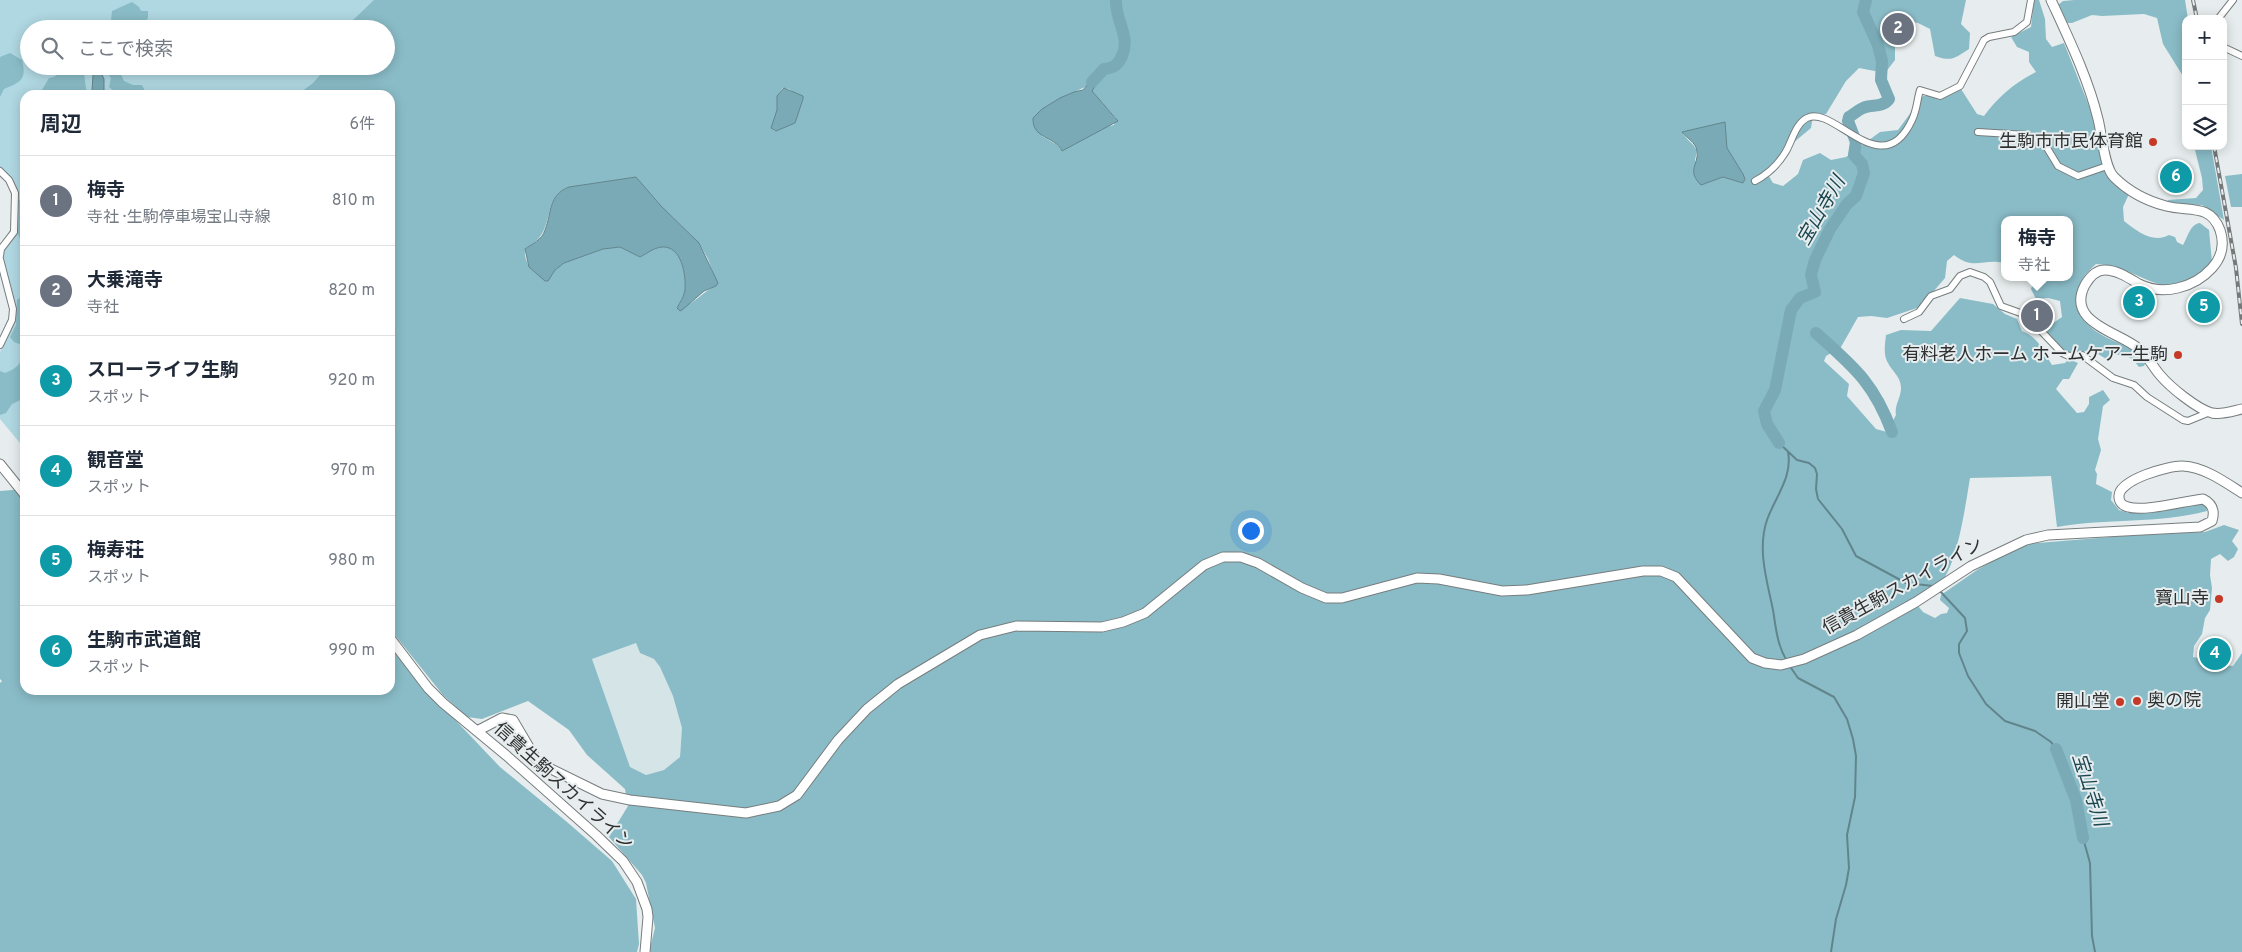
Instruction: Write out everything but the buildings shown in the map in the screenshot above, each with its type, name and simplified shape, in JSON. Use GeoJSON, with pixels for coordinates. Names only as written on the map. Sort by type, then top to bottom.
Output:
{"type":"FeatureCollection","features":[{"type":"Feature","properties":{"kind":"street"},"geometry":{"type":"LineString","coordinates":[[1755,182],[1772,170],[1786,152],[1799,126],[1809,117],[1816,116],[1830,121],[1862,141],[1886,144],[1898,138],[1912,121],[1920,90],[1940,96],[1960,86],[1984,40],[1989,37],[2014,32],[2027,22],[2031,0]]}},
{"type":"Feature","properties":{"kind":"street"},"geometry":{"type":"LineString","coordinates":[[2051,0],[2088,86],[2110,174],[2126,187],[2153,202],[2167,207],[2204,211],[2211,216],[2220,231],[2222,254],[2204,276],[2174,289],[2158,290],[2142,285],[2113,271],[2104,270],[2091,277],[2082,292],[2083,308],[2094,324],[2138,348],[2162,377],[2174,388],[2210,412]]}},
{"type":"Feature","properties":{"kind":"street"},"geometry":{"type":"LineString","coordinates":[[2221,15],[2234,0]]}},
{"type":"Feature","properties":{"kind":"street"},"geometry":{"type":"LineString","coordinates":[[2227,49],[2242,56]]}},
{"type":"Feature","properties":{"kind":"street"},"geometry":{"type":"LineString","coordinates":[[1978,132],[2027,135],[2044,143],[2058,166],[2078,176],[2107,166]]}},
{"type":"Feature","properties":{"kind":"street"},"geometry":{"type":"LineString","coordinates":[[0,171],[9,180],[15,193],[14,232],[2,249],[0,258],[13,309],[12,320],[0,345]]}},
{"type":"Feature","properties":{"kind":"street"},"geometry":{"type":"LineString","coordinates":[[1904,319],[1919,312],[1931,296],[1950,289],[1960,276],[1970,272],[1976,273],[1990,282],[2001,306],[2026,316],[2062,353],[2069,356],[2082,355],[2113,378],[2134,385],[2146,397],[2183,420],[2188,421],[2210,412],[2242,409]]}},
{"type":"Feature","properties":{"kind":"street"},"geometry":{"type":"LineString","coordinates":[[0,464],[20,489]]}},
{"type":"Feature","properties":{"kind":"street","name":"信貴生駒スカイライン"},"geometry":{"type":"LineString","coordinates":[[477,731],[502,718],[513,720],[536,759],[545,766],[602,794],[615,798],[746,813],[779,806],[797,795],[838,740],[867,709],[898,684],[980,634],[1016,626],[1102,627],[1123,622],[1145,613],[1204,565],[1223,556],[1241,557],[1258,563],[1302,588],[1326,598],[1342,598],[1357,595],[1417,578],[1439,579],[1502,591],[1527,590],[1643,571],[1661,571],[1676,577],[1752,658],[1765,664],[1781,665],[1798,661],[1858,635],[1938,589],[1971,566],[2026,540],[2048,534],[2200,527],[2212,521],[2214,512],[2212,506],[2203,499],[2144,508],[2126,507],[2120,502],[2119,491],[2129,481],[2142,476],[2181,466],[2190,466],[2242,493]]}},
{"type":"Feature","properties":{"kind":"street","name":"信貴生駒スカイライン"},"geometry":{"type":"LineString","coordinates":[[395,645],[428,688],[596,835],[623,861],[637,882],[647,909],[645,952]]}},
{"type":"Feature","properties":{"kind":"shaded area"},"geometry":{"type":"Polygon","coordinates":[[[0,0],[486,0],[382,90],[20,90],[20,443],[0,419],[0,352],[15,322],[16,308],[2,257],[4,248],[16,233],[17,191],[12,179],[0,167],[0,0]]]}},
{"type":"Feature","properties":{"kind":"shaded area"},"geometry":{"type":"Polygon","coordinates":[[[374,0],[1966,0],[1961,24],[1970,33],[1969,49],[1950,59],[1935,56],[1930,29],[1918,23],[1892,18],[1888,33],[1895,39],[1895,60],[1885,73],[1859,68],[1846,81],[1826,114],[1813,116],[1811,128],[1787,148],[1767,173],[1773,183],[1783,186],[1798,174],[1803,160],[1820,153],[1831,160],[1846,157],[1880,132],[1898,130],[1923,96],[1931,96],[1939,100],[1961,89],[1977,114],[1984,116],[2007,91],[2036,72],[2029,62],[2029,52],[2017,47],[2011,37],[2031,27],[2034,0],[2039,0],[2045,19],[2046,39],[2052,47],[2064,43],[2093,116],[2104,171],[2114,184],[2129,194],[2123,207],[2124,221],[2145,235],[2157,238],[2169,235],[2175,237],[2177,242],[2183,245],[2192,228],[2200,223],[2209,230],[2212,262],[2195,277],[2180,284],[2167,285],[2154,283],[2113,267],[2096,264],[2084,276],[2079,286],[2077,301],[2081,315],[2097,332],[2135,351],[2146,362],[2144,366],[2139,367],[2133,360],[2124,355],[2112,355],[2110,361],[2092,351],[2078,354],[2068,352],[2050,338],[2046,328],[2062,317],[2060,301],[2048,298],[2036,299],[2031,289],[2034,281],[2073,281],[2073,216],[2001,216],[2001,263],[1973,263],[1961,260],[1954,255],[1947,261],[1945,278],[1920,307],[1887,318],[1858,317],[1841,347],[1826,356],[1824,361],[1849,384],[1847,396],[1876,429],[1887,432],[1896,415],[1901,388],[1900,381],[1885,357],[1886,335],[1901,330],[1931,331],[1960,298],[1993,304],[2005,314],[2017,319],[2022,331],[2036,341],[2052,365],[2065,363],[2069,359],[2078,363],[2069,379],[2063,379],[2056,389],[2077,413],[2084,412],[2089,404],[2089,397],[2103,390],[2110,400],[2103,406],[2098,439],[2101,450],[2095,470],[2097,474],[2096,484],[2112,492],[2111,500],[2119,510],[2128,513],[2184,503],[2206,505],[2207,511],[2170,518],[2057,527],[2051,476],[1970,478],[1960,534],[1946,575],[1937,586],[1913,600],[1923,612],[1935,618],[1947,613],[1949,608],[1940,600],[1941,595],[1977,570],[2026,544],[2205,532],[2224,525],[2239,530],[2232,541],[2238,549],[2234,557],[2228,561],[2220,554],[2211,559],[2210,575],[2212,588],[2210,610],[2205,618],[2202,634],[2194,646],[2193,657],[2210,660],[2219,665],[2233,666],[2242,653],[2242,952],[649,952],[655,928],[646,883],[642,875],[609,837],[628,806],[625,789],[587,755],[569,730],[528,701],[482,719],[467,717],[443,695],[395,635],[395,90],[304,90],[320,75],[395,75],[395,20],[353,20],[374,0]],[[1096,81],[1049,105],[1037,115],[1042,136],[1057,145],[1062,151],[1105,127],[1114,125],[1116,118],[1092,91],[1096,81]],[[783,88],[778,97],[777,112],[772,127],[775,131],[795,123],[803,99],[789,89],[783,88]],[[1725,123],[1682,132],[1697,151],[1695,160],[1701,185],[1723,177],[1743,183],[1745,179],[1727,148],[1725,123]],[[636,177],[569,187],[560,192],[554,199],[542,234],[525,249],[528,264],[539,275],[549,279],[555,270],[564,263],[603,249],[620,247],[640,257],[662,247],[669,248],[678,256],[685,277],[685,290],[677,308],[693,302],[716,286],[708,259],[699,243],[661,206],[636,177]],[[636,643],[592,659],[630,767],[646,775],[664,770],[680,757],[682,728],[673,696],[660,667],[654,659],[640,653],[636,643]]]}},
{"type":"Feature","properties":{"kind":"shaded area"},"geometry":{"type":"Polygon","coordinates":[[[2185,0],[2187,15],[2182,15],[2182,75],[2163,44],[2157,18],[2144,14],[2092,15],[2072,23],[2067,23],[2058,5],[2063,1],[2185,0]]]}},
{"type":"Feature","properties":{"kind":"shaded area"},"geometry":{"type":"Polygon","coordinates":[[[132,2],[141,11],[148,11],[148,18],[147,20],[111,20],[112,11],[132,2]]]}},
{"type":"Feature","properties":{"kind":"shaded area"},"geometry":{"type":"Polygon","coordinates":[[[10,53],[20,59],[20,75],[23,75],[18,82],[4,89],[0,97],[0,57],[10,53]]]}},
{"type":"Feature","properties":{"kind":"shaded area"},"geometry":{"type":"Polygon","coordinates":[[[1102,68],[1105,70],[1092,91],[1118,121],[1062,151],[1059,146],[1036,130],[1033,118],[1042,109],[1060,98],[1083,90],[1102,68]]]}},
{"type":"Feature","properties":{"kind":"shaded area"},"geometry":{"type":"Polygon","coordinates":[[[57,75],[84,75],[87,90],[42,90],[49,78],[57,75]]]}},
{"type":"Feature","properties":{"kind":"shaded area"},"geometry":{"type":"Polygon","coordinates":[[[93,75],[102,75],[104,90],[92,90],[93,75]]]}},
{"type":"Feature","properties":{"kind":"shaded area"},"geometry":{"type":"Polygon","coordinates":[[[109,75],[121,75],[124,81],[133,85],[142,85],[144,90],[113,90],[109,87],[111,78],[109,75]]]}},
{"type":"Feature","properties":{"kind":"shaded area"},"geometry":{"type":"Polygon","coordinates":[[[784,88],[803,96],[803,99],[795,123],[776,131],[771,128],[777,110],[777,96],[784,88]]]}},
{"type":"Feature","properties":{"kind":"shaded area"},"geometry":{"type":"Polygon","coordinates":[[[1725,122],[1727,148],[1745,179],[1743,183],[1723,177],[1701,185],[1694,175],[1697,156],[1696,148],[1682,132],[1725,122]]]}},
{"type":"Feature","properties":{"kind":"shaded area"},"geometry":{"type":"Polygon","coordinates":[[[2195,150],[2212,150],[2224,220],[2202,205],[2174,204],[2167,200],[2196,198],[2203,190],[2195,150]]]}},
{"type":"Feature","properties":{"kind":"shaded area"},"geometry":{"type":"Polygon","coordinates":[[[2242,174],[2242,207],[2231,207],[2225,176],[2242,174]]]}},
{"type":"Feature","properties":{"kind":"shaded area"},"geometry":{"type":"Polygon","coordinates":[[[636,177],[661,206],[699,243],[718,283],[716,286],[704,291],[680,311],[677,308],[685,290],[685,277],[678,256],[669,248],[656,248],[640,257],[620,247],[603,249],[564,263],[555,270],[548,281],[545,281],[529,267],[525,249],[544,233],[554,200],[562,190],[569,187],[636,177]]]}},
{"type":"Feature","properties":{"kind":"shaded area"},"geometry":{"type":"Polygon","coordinates":[[[19,200],[20,239],[18,234],[19,200]]]}},
{"type":"Feature","properties":{"kind":"shaded area"},"geometry":{"type":"Polygon","coordinates":[[[20,298],[20,344],[14,342],[10,337],[16,325],[17,300],[20,298]]]}},
{"type":"Feature","properties":{"kind":"shaded area"},"geometry":{"type":"Polygon","coordinates":[[[20,363],[20,400],[12,404],[6,413],[0,415],[0,371],[5,373],[20,363]]]}},
{"type":"Feature","properties":{"kind":"shaded area"},"geometry":{"type":"Polygon","coordinates":[[[20,489],[20,695],[395,695],[395,651],[420,683],[500,767],[612,861],[636,899],[639,944],[637,952],[0,952],[0,683],[2,681],[0,679],[0,491],[20,489]]]}},
{"type":"Feature","properties":{"kind":"shaded area"},"geometry":{"type":"Polygon","coordinates":[[[636,643],[640,653],[654,659],[660,667],[673,696],[682,728],[680,757],[664,770],[646,775],[630,767],[592,659],[636,643]]]}},
{"type":"Feature","properties":{"kind":"waterway"},"geometry":{"type":"LineString","coordinates":[[1092,82],[1104,69],[1117,64],[1122,56],[1125,42],[1116,8],[1116,0]]}},
{"type":"Feature","properties":{"kind":"waterway","name":"宝山寺川"},"geometry":{"type":"LineString","coordinates":[[1779,443],[1767,424],[1764,411],[1775,390],[1791,310],[1800,298],[1815,292],[1811,275],[1815,260],[1830,229],[1847,204],[1856,196],[1864,173],[1862,164],[1854,155],[1856,142],[1848,121],[1849,117],[1863,108],[1880,105],[1889,99],[1881,80],[1882,61],[1878,45],[1863,12],[1866,0]]}},
{"type":"Feature","properties":{"kind":"waterway","name":"宝山寺川"},"geometry":{"type":"LineString","coordinates":[[1816,333],[1862,377],[1878,401],[1892,432]]}},
{"type":"Feature","properties":{"kind":"waterway","name":"宝山寺川"},"geometry":{"type":"LineString","coordinates":[[1779,443],[1797,460],[1809,463],[1815,468],[1818,499],[1842,529],[1856,556],[1906,583],[1933,586]]}},
{"type":"Feature","properties":{"kind":"waterway","name":"宝山寺川"},"geometry":{"type":"LineString","coordinates":[[1787,661],[1777,636],[1764,565],[1763,542],[1767,520],[1786,478],[1789,461],[1788,452]]}},
{"type":"Feature","properties":{"kind":"waterway","name":"宝山寺川"},"geometry":{"type":"LineString","coordinates":[[1939,590],[1965,618],[1967,631],[1959,644],[1959,653],[1968,676],[1986,704],[2005,721],[2035,731],[2051,742],[2056,749]]}},
{"type":"Feature","properties":{"kind":"waterway","name":"宝山寺川"},"geometry":{"type":"LineString","coordinates":[[1789,665],[1798,678],[1834,697],[1847,719],[1856,756],[1855,797],[1847,835],[1849,868],[1836,919],[1831,952]]}},
{"type":"Feature","properties":{"kind":"waterway","name":"宝山寺川"},"geometry":{"type":"LineString","coordinates":[[2056,749],[2076,800],[2083,838]]}},
{"type":"Feature","properties":{"kind":"waterway","name":"宝山寺川"},"geometry":{"type":"LineString","coordinates":[[2083,838],[2090,863],[2092,936],[2095,952]]}},
{"type":"Feature","properties":{"kind":"railway"},"geometry":{"type":"LineString","coordinates":[[2193,0],[2196,15]]}},
{"type":"Feature","properties":{"kind":"railway"},"geometry":{"type":"LineString","coordinates":[[2215,150],[2236,268],[2242,324]]}},
{"type":"Feature","properties":{"kind":"place","name":"大乗滝寺"},"geometry":{"type":"Point","coordinates":[1898,29]}},
{"type":"Feature","properties":{"kind":"place","name":"生駒市市民体育館"},"geometry":{"type":"Point","coordinates":[2153,142]}},
{"type":"Feature","properties":{"kind":"place","name":"生駒市武道館"},"geometry":{"type":"Point","coordinates":[2176,177]}},
{"type":"Feature","properties":{"kind":"place","name":"スローライフ生駒"},"geometry":{"type":"Point","coordinates":[2139,302]}},
{"type":"Feature","properties":{"kind":"place","name":"梅寿荘"},"geometry":{"type":"Point","coordinates":[2204,307]}},
{"type":"Feature","properties":{"kind":"place","name":"梅寺"},"geometry":{"type":"Point","coordinates":[2037,316]}},
{"type":"Feature","properties":{"kind":"place","name":"有料老人ホーム ホームケア―生駒"},"geometry":{"type":"Point","coordinates":[2178,355]}},
{"type":"Feature","properties":{"kind":"place","name":"寶山寺"},"geometry":{"type":"Point","coordinates":[2219,599]}},
{"type":"Feature","properties":{"kind":"place","name":"観音堂"},"geometry":{"type":"Point","coordinates":[2215,654]}},
{"type":"Feature","properties":{"kind":"place","name":"奥の院"},"geometry":{"type":"Point","coordinates":[2137,701]}},
{"type":"Feature","properties":{"kind":"place","name":"開山堂"},"geometry":{"type":"Point","coordinates":[2120,702]}}]}
